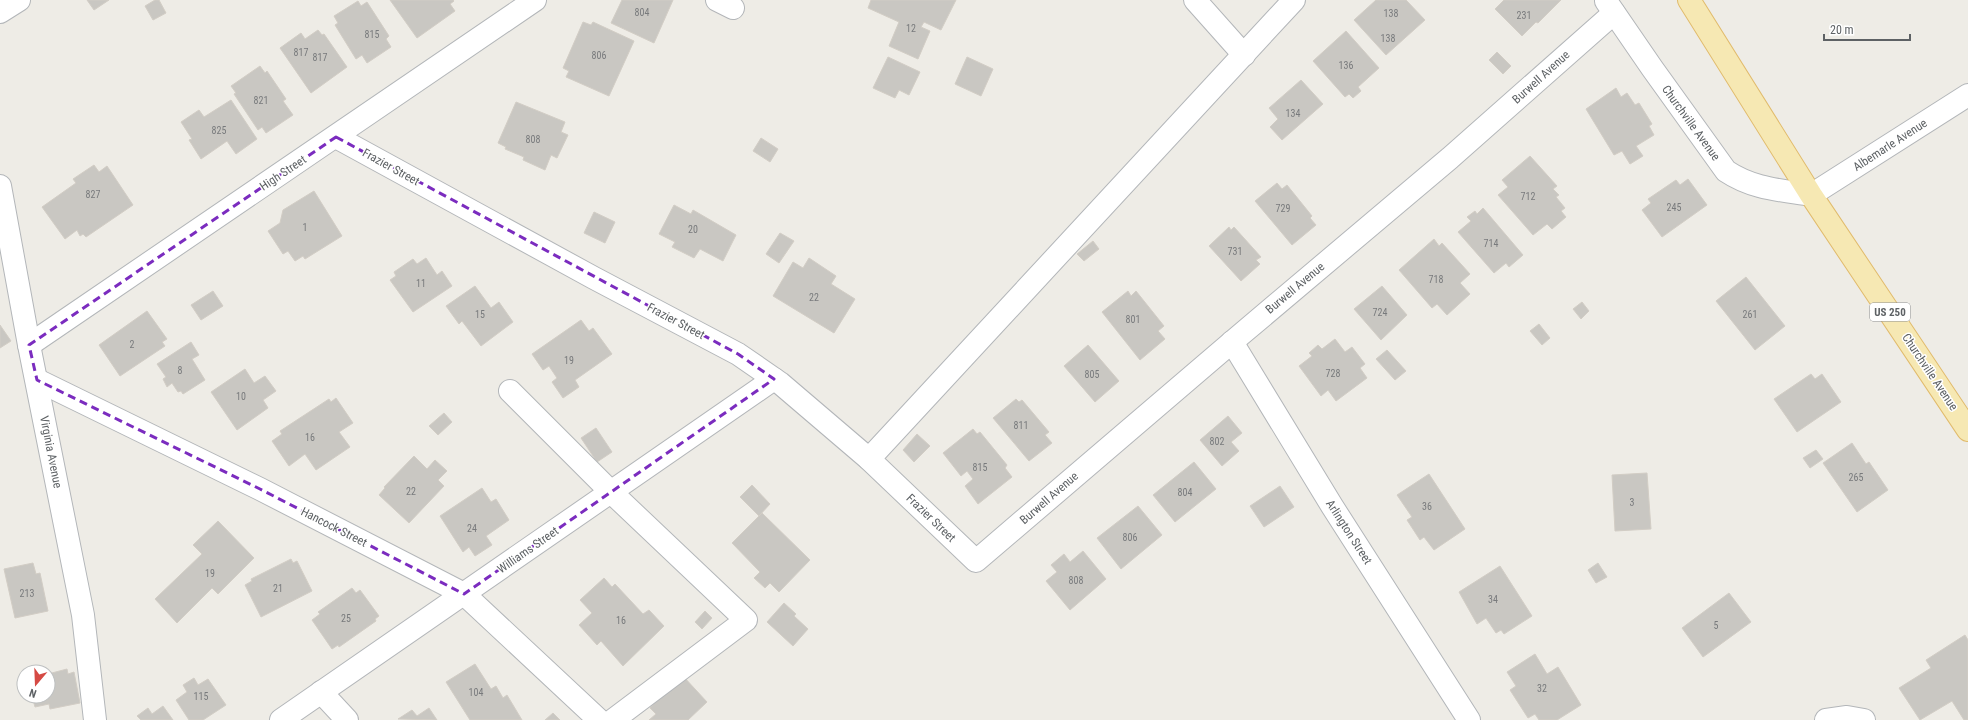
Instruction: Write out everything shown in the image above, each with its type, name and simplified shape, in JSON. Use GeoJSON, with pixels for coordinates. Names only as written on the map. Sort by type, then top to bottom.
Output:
{"type":"FeatureCollection","features":[{"type":"Feature","properties":{"kind":"main road","name":"Churchville Avenue"},"geometry":{"type":"LineString","coordinates":[[1690,0],[1811,196],[1968,430]]}},
{"type":"Feature","properties":{"kind":"street"},"geometry":{"type":"LineString","coordinates":[[0,12],[19,0]]}},
{"type":"Feature","properties":{"kind":"street","name":"High Street"},"geometry":{"type":"LineString","coordinates":[[29,345],[535,0]]}},
{"type":"Feature","properties":{"kind":"street"},"geometry":{"type":"LineString","coordinates":[[1194,0],[1244,56]]}},
{"type":"Feature","properties":{"kind":"street"},"geometry":{"type":"LineString","coordinates":[[868,459],[1244,56],[1294,0]]}},
{"type":"Feature","properties":{"kind":"street","name":"Churchville Avenue"},"geometry":{"type":"LineString","coordinates":[[1610,6],[1726,171],[1741,181],[1758,187],[1811,196]]}},
{"type":"Feature","properties":{"kind":"street","name":"Burwell Avenue"},"geometry":{"type":"LineString","coordinates":[[976,562],[1232,342],[1450,158],[1610,6]]}},
{"type":"Feature","properties":{"kind":"street","name":"Albemarle Avenue"},"geometry":{"type":"LineString","coordinates":[[1811,196],[1968,95]]}},
{"type":"Feature","properties":{"kind":"street","name":"Frazier Street"},"geometry":{"type":"LineString","coordinates":[[336,137],[594,278],[738,354],[774,379],[868,459],[976,562]]}},
{"type":"Feature","properties":{"kind":"street","name":"Virginia Avenue"},"geometry":{"type":"LineString","coordinates":[[0,186],[29,345],[83,614],[95,720]]}},
{"type":"Feature","properties":{"kind":"street","name":"Arlington Street"},"geometry":{"type":"LineString","coordinates":[[1232,342],[1332,506],[1469,720]]}},
{"type":"Feature","properties":{"kind":"street","name":"Williams Street"},"geometry":{"type":"LineString","coordinates":[[281,720],[774,379]]}},
{"type":"Feature","properties":{"kind":"street","name":"Hancock Street"},"geometry":{"type":"LineString","coordinates":[[37,380],[260,489],[464,594],[600,720]]}},
{"type":"Feature","properties":{"kind":"street"},"geometry":{"type":"LineString","coordinates":[[510,392],[611,492],[746,620],[614,720]]}},
{"type":"Feature","properties":{"kind":"street"},"geometry":{"type":"LineString","coordinates":[[321,692],[347,720]]}},
{"type":"Feature","properties":{"kind":"street"},"geometry":{"type":"LineString","coordinates":[[1826,720],[1847,717],[1864,720]]}},
{"type":"Feature","properties":{"kind":"highlighted area"},"geometry":{"type":"Polygon","coordinates":[[[336,137],[738,354],[774,379],[464,594],[260,489],[37,380],[29,345],[336,137]]]}},
{"type":"Feature","properties":{"kind":"building"},"geometry":{"type":"Polygon","coordinates":[[[87,0],[109,0],[94,10],[87,0]]]}},
{"type":"Feature","properties":{"kind":"building"},"geometry":{"type":"Polygon","coordinates":[[[155,0],[159,0],[166,13],[153,20],[145,6],[155,0]]]}},
{"type":"Feature","properties":{"kind":"building"},"geometry":{"type":"Polygon","coordinates":[[[390,0],[453,0],[454,1],[450,4],[455,11],[417,38],[390,0]]]}},
{"type":"Feature","properties":{"kind":"building"},"geometry":{"type":"Polygon","coordinates":[[[622,0],[673,0],[654,43],[611,23],[622,0]]]}},
{"type":"Feature","properties":{"kind":"building"},"geometry":{"type":"Polygon","coordinates":[[[871,0],[956,0],[941,30],[924,22],[921,27],[930,31],[918,59],[889,46],[899,22],[868,8],[871,0]]]}},
{"type":"Feature","properties":{"kind":"building"},"geometry":{"type":"Polygon","coordinates":[[[1376,0],[1406,0],[1425,20],[1386,55],[1354,20],[1376,0]]]}},
{"type":"Feature","properties":{"kind":"building"},"geometry":{"type":"Polygon","coordinates":[[[1504,0],[1561,0],[1538,23],[1536,22],[1522,36],[1495,9],[1504,0]]]}},
{"type":"Feature","properties":{"kind":"building"},"geometry":{"type":"Polygon","coordinates":[[[358,1],[361,6],[367,2],[389,36],[386,39],[391,47],[367,63],[362,55],[356,59],[335,25],[338,23],[334,16],[358,1]]]}},
{"type":"Feature","properties":{"kind":"building"},"geometry":{"type":"Polygon","coordinates":[[[583,22],[591,25],[593,22],[634,41],[609,96],[566,77],[569,71],[563,68],[583,22]]]}},
{"type":"Feature","properties":{"kind":"building"},"geometry":{"type":"Polygon","coordinates":[[[318,30],[322,35],[324,34],[347,67],[311,93],[280,48],[301,33],[305,39],[318,30]]]}},
{"type":"Feature","properties":{"kind":"building"},"geometry":{"type":"Polygon","coordinates":[[[1346,31],[1379,68],[1358,87],[1361,91],[1353,98],[1349,94],[1345,97],[1313,61],[1346,31]]]}},
{"type":"Feature","properties":{"kind":"building"},"geometry":{"type":"Polygon","coordinates":[[[1497,52],[1511,66],[1503,74],[1489,60],[1497,52]]]}},
{"type":"Feature","properties":{"kind":"building"},"geometry":{"type":"Polygon","coordinates":[[[888,57],[920,72],[909,95],[899,90],[895,98],[873,88],[888,57]]]}},
{"type":"Feature","properties":{"kind":"building"},"geometry":{"type":"Polygon","coordinates":[[[967,57],[993,69],[981,96],[955,84],[967,57]]]}},
{"type":"Feature","properties":{"kind":"building"},"geometry":{"type":"Polygon","coordinates":[[[260,66],[265,73],[267,71],[286,99],[283,101],[293,115],[266,133],[262,127],[258,130],[234,94],[236,93],[231,86],[260,66]]]}},
{"type":"Feature","properties":{"kind":"building"},"geometry":{"type":"Polygon","coordinates":[[[1301,80],[1323,104],[1282,140],[1270,127],[1278,119],[1269,108],[1301,80]]]}},
{"type":"Feature","properties":{"kind":"building"},"geometry":{"type":"Polygon","coordinates":[[[1616,88],[1621,97],[1627,93],[1635,105],[1639,103],[1652,124],[1649,126],[1654,135],[1636,146],[1643,156],[1630,164],[1622,151],[1614,155],[1586,109],[1616,88]]]}},
{"type":"Feature","properties":{"kind":"building"},"geometry":{"type":"Polygon","coordinates":[[[231,100],[257,139],[236,154],[227,141],[201,159],[189,140],[192,139],[181,122],[199,110],[204,117],[231,100]]]}},
{"type":"Feature","properties":{"kind":"building"},"geometry":{"type":"Polygon","coordinates":[[[516,102],[565,122],[561,132],[568,135],[557,158],[551,155],[545,170],[523,160],[524,157],[505,149],[506,147],[498,143],[516,102]]]}},
{"type":"Feature","properties":{"kind":"building"},"geometry":{"type":"Polygon","coordinates":[[[761,138],[778,149],[770,162],[753,151],[761,138]]]}},
{"type":"Feature","properties":{"kind":"building"},"geometry":{"type":"Polygon","coordinates":[[[1530,156],[1557,186],[1553,189],[1559,195],[1556,197],[1565,208],[1561,211],[1566,217],[1552,229],[1547,224],[1533,235],[1498,195],[1508,187],[1502,180],[1530,156]]]}},
{"type":"Feature","properties":{"kind":"building"},"geometry":{"type":"Polygon","coordinates":[[[94,165],[99,172],[107,166],[133,205],[86,237],[83,234],[80,236],[77,230],[65,239],[42,207],[76,183],[73,179],[94,165]]]}},
{"type":"Feature","properties":{"kind":"building"},"geometry":{"type":"Polygon","coordinates":[[[1688,179],[1707,205],[1662,237],[1642,210],[1651,203],[1648,199],[1676,180],[1680,185],[1688,179]]]}},
{"type":"Feature","properties":{"kind":"building"},"geometry":{"type":"Polygon","coordinates":[[[1277,183],[1282,189],[1287,185],[1312,216],[1310,218],[1316,225],[1292,245],[1255,201],[1277,183]]]}},
{"type":"Feature","properties":{"kind":"building"},"geometry":{"type":"Polygon","coordinates":[[[314,191],[342,236],[305,259],[303,256],[295,261],[288,251],[283,254],[268,231],[280,223],[283,210],[314,191]]]}},
{"type":"Feature","properties":{"kind":"building"},"geometry":{"type":"Polygon","coordinates":[[[674,205],[691,214],[693,210],[736,235],[723,261],[700,249],[694,258],[672,247],[675,242],[659,234],[674,205]]]}},
{"type":"Feature","properties":{"kind":"building"},"geometry":{"type":"Polygon","coordinates":[[[1483,208],[1523,255],[1509,267],[1506,263],[1494,273],[1458,232],[1471,221],[1467,217],[1475,211],[1477,214],[1483,208]]]}},
{"type":"Feature","properties":{"kind":"building"},"geometry":{"type":"Polygon","coordinates":[[[594,212],[615,222],[605,243],[584,233],[594,212]]]}},
{"type":"Feature","properties":{"kind":"building"},"geometry":{"type":"Polygon","coordinates":[[[1229,227],[1231,230],[1234,227],[1261,257],[1256,260],[1260,264],[1241,281],[1209,246],[1229,227]]]}},
{"type":"Feature","properties":{"kind":"building"},"geometry":{"type":"Polygon","coordinates":[[[780,233],[794,241],[779,263],[766,254],[780,233]]]}},
{"type":"Feature","properties":{"kind":"building"},"geometry":{"type":"Polygon","coordinates":[[[1434,239],[1439,246],[1442,243],[1470,274],[1460,283],[1470,294],[1447,315],[1437,304],[1432,308],[1399,270],[1434,239]]]}},
{"type":"Feature","properties":{"kind":"building"},"geometry":{"type":"Polygon","coordinates":[[[1093,241],[1099,249],[1084,261],[1077,254],[1093,241]]]}},
{"type":"Feature","properties":{"kind":"building"},"geometry":{"type":"Polygon","coordinates":[[[426,258],[437,275],[442,271],[452,286],[413,312],[390,280],[396,276],[394,272],[413,259],[417,264],[426,258]]]}},
{"type":"Feature","properties":{"kind":"building"},"geometry":{"type":"Polygon","coordinates":[[[809,258],[836,276],[831,284],[855,299],[834,333],[773,296],[793,262],[803,268],[809,258]]]}},
{"type":"Feature","properties":{"kind":"building"},"geometry":{"type":"Polygon","coordinates":[[[1746,277],[1785,326],[1755,350],[1716,301],[1746,277]]]}},
{"type":"Feature","properties":{"kind":"building"},"geometry":{"type":"Polygon","coordinates":[[[475,286],[491,308],[499,302],[513,322],[481,346],[462,321],[459,324],[446,306],[475,286]]]}},
{"type":"Feature","properties":{"kind":"building"},"geometry":{"type":"Polygon","coordinates":[[[1382,286],[1407,315],[1381,340],[1354,309],[1382,286]]]}},
{"type":"Feature","properties":{"kind":"building"},"geometry":{"type":"Polygon","coordinates":[[[213,291],[223,306],[201,320],[191,305],[213,291]]]}},
{"type":"Feature","properties":{"kind":"building"},"geometry":{"type":"Polygon","coordinates":[[[1128,291],[1131,296],[1136,291],[1164,326],[1158,331],[1165,339],[1140,360],[1102,312],[1128,291]]]}},
{"type":"Feature","properties":{"kind":"building"},"geometry":{"type":"Polygon","coordinates":[[[1582,302],[1589,311],[1581,319],[1573,309],[1582,302]]]}},
{"type":"Feature","properties":{"kind":"building"},"geometry":{"type":"Polygon","coordinates":[[[147,311],[167,339],[162,342],[165,346],[120,376],[99,345],[147,311]]]}},
{"type":"Feature","properties":{"kind":"building"},"geometry":{"type":"Polygon","coordinates":[[[581,320],[589,331],[593,328],[612,354],[575,380],[579,387],[563,398],[552,382],[557,378],[549,366],[543,370],[532,354],[581,320]]]}},
{"type":"Feature","properties":{"kind":"building"},"geometry":{"type":"Polygon","coordinates":[[[1539,324],[1550,338],[1542,345],[1530,331],[1539,324]]]}},
{"type":"Feature","properties":{"kind":"building"},"geometry":{"type":"Polygon","coordinates":[[[0,325],[11,341],[0,348],[0,325]]]}},
{"type":"Feature","properties":{"kind":"building"},"geometry":{"type":"Polygon","coordinates":[[[1335,339],[1345,352],[1352,347],[1365,364],[1360,368],[1367,378],[1336,401],[1328,390],[1321,396],[1299,366],[1312,356],[1309,353],[1318,345],[1322,349],[1335,339]]]}},
{"type":"Feature","properties":{"kind":"building"},"geometry":{"type":"Polygon","coordinates":[[[191,342],[199,355],[192,359],[205,380],[183,394],[181,391],[178,392],[172,383],[167,387],[163,379],[166,377],[157,364],[191,342]]]}},
{"type":"Feature","properties":{"kind":"building"},"geometry":{"type":"Polygon","coordinates":[[[1088,345],[1119,381],[1095,402],[1064,366],[1088,345]]]}},
{"type":"Feature","properties":{"kind":"building"},"geometry":{"type":"Polygon","coordinates":[[[1387,350],[1406,371],[1395,380],[1376,359],[1387,350]]]}},
{"type":"Feature","properties":{"kind":"building"},"geometry":{"type":"Polygon","coordinates":[[[245,369],[254,383],[265,376],[276,391],[263,400],[268,408],[237,430],[211,392],[245,369]]]}},
{"type":"Feature","properties":{"kind":"building"},"geometry":{"type":"Polygon","coordinates":[[[1811,374],[1815,379],[1822,374],[1841,402],[1797,432],[1774,399],[1811,374]]]}},
{"type":"Feature","properties":{"kind":"building"},"geometry":{"type":"Polygon","coordinates":[[[336,398],[353,423],[339,432],[350,447],[316,470],[305,454],[289,466],[272,441],[282,434],[280,431],[329,399],[331,402],[336,398]]]}},
{"type":"Feature","properties":{"kind":"building"},"geometry":{"type":"Polygon","coordinates":[[[1016,399],[1019,402],[1022,400],[1049,432],[1045,435],[1052,443],[1029,461],[993,418],[1016,399]]]}},
{"type":"Feature","properties":{"kind":"building"},"geometry":{"type":"Polygon","coordinates":[[[444,413],[452,422],[438,435],[429,426],[444,413]]]}},
{"type":"Feature","properties":{"kind":"building"},"geometry":{"type":"Polygon","coordinates":[[[1228,416],[1242,433],[1231,442],[1239,451],[1222,466],[1200,440],[1228,416]]]}},
{"type":"Feature","properties":{"kind":"building"},"geometry":{"type":"Polygon","coordinates":[[[596,428],[612,452],[597,462],[581,438],[596,428]]]}},
{"type":"Feature","properties":{"kind":"building"},"geometry":{"type":"Polygon","coordinates":[[[973,429],[977,434],[980,432],[1007,465],[1005,468],[1012,477],[978,504],[965,486],[973,479],[967,471],[961,476],[943,453],[973,429]]]}},
{"type":"Feature","properties":{"kind":"building"},"geometry":{"type":"Polygon","coordinates":[[[917,434],[930,446],[914,462],[903,450],[917,434]]]}},
{"type":"Feature","properties":{"kind":"building"},"geometry":{"type":"Polygon","coordinates":[[[1852,443],[1866,464],[1869,462],[1888,490],[1857,512],[1823,463],[1852,443]]]}},
{"type":"Feature","properties":{"kind":"building"},"geometry":{"type":"Polygon","coordinates":[[[1816,450],[1823,459],[1810,468],[1803,458],[1816,450]]]}},
{"type":"Feature","properties":{"kind":"building"},"geometry":{"type":"Polygon","coordinates":[[[414,456],[427,469],[435,460],[447,471],[438,480],[444,486],[409,523],[379,495],[385,488],[384,487],[414,456]]]}},
{"type":"Feature","properties":{"kind":"building"},"geometry":{"type":"Polygon","coordinates":[[[1194,462],[1216,489],[1175,522],[1153,495],[1194,462]]]}},
{"type":"Feature","properties":{"kind":"building"},"geometry":{"type":"Polygon","coordinates":[[[1647,473],[1651,529],[1615,531],[1612,475],[1647,473]]]}},
{"type":"Feature","properties":{"kind":"building"},"geometry":{"type":"Polygon","coordinates":[[[1429,474],[1465,529],[1434,550],[1424,537],[1420,540],[1407,520],[1412,517],[1397,495],[1429,474]]]}},
{"type":"Feature","properties":{"kind":"building"},"geometry":{"type":"Polygon","coordinates":[[[752,485],[770,504],[759,516],[740,497],[752,485]]]}},
{"type":"Feature","properties":{"kind":"building"},"geometry":{"type":"Polygon","coordinates":[[[1280,486],[1294,507],[1264,527],[1250,506],[1280,486]]]}},
{"type":"Feature","properties":{"kind":"building"},"geometry":{"type":"Polygon","coordinates":[[[482,488],[491,502],[496,499],[509,520],[486,536],[492,545],[475,556],[469,547],[463,552],[440,516],[482,488]]]}},
{"type":"Feature","properties":{"kind":"building"},"geometry":{"type":"Polygon","coordinates":[[[1138,506],[1162,535],[1121,569],[1097,538],[1138,506]]]}},
{"type":"Feature","properties":{"kind":"building"},"geometry":{"type":"Polygon","coordinates":[[[762,513],[810,560],[779,592],[770,583],[765,588],[754,578],[760,572],[732,543],[762,513]]]}},
{"type":"Feature","properties":{"kind":"building"},"geometry":{"type":"Polygon","coordinates":[[[218,521],[254,558],[218,594],[212,588],[177,623],[155,599],[202,554],[193,545],[218,521]]]}},
{"type":"Feature","properties":{"kind":"building"},"geometry":{"type":"Polygon","coordinates":[[[1083,551],[1106,579],[1070,610],[1046,581],[1057,572],[1051,565],[1064,554],[1070,562],[1083,551]]]}},
{"type":"Feature","properties":{"kind":"building"},"geometry":{"type":"Polygon","coordinates":[[[291,559],[293,563],[297,561],[312,591],[261,617],[245,585],[252,581],[251,579],[291,559]]]}},
{"type":"Feature","properties":{"kind":"building"},"geometry":{"type":"Polygon","coordinates":[[[33,563],[36,574],[40,573],[48,611],[15,618],[4,569],[33,563]]]}},
{"type":"Feature","properties":{"kind":"building"},"geometry":{"type":"Polygon","coordinates":[[[1598,563],[1607,577],[1596,583],[1588,570],[1598,563]]]}},
{"type":"Feature","properties":{"kind":"building"},"geometry":{"type":"Polygon","coordinates":[[[1500,566],[1532,616],[1504,634],[1501,630],[1496,633],[1486,618],[1477,624],[1459,592],[1500,566]]]}},
{"type":"Feature","properties":{"kind":"building"},"geometry":{"type":"Polygon","coordinates":[[[604,578],[612,587],[615,584],[643,614],[649,610],[664,626],[623,666],[601,641],[597,645],[579,625],[592,613],[580,600],[604,578]]]}},
{"type":"Feature","properties":{"kind":"building"},"geometry":{"type":"Polygon","coordinates":[[[352,588],[356,593],[360,590],[379,616],[375,619],[376,621],[339,647],[338,645],[332,649],[312,620],[320,614],[318,612],[352,588]]]}},
{"type":"Feature","properties":{"kind":"building"},"geometry":{"type":"Polygon","coordinates":[[[1729,593],[1751,622],[1703,657],[1682,628],[1729,593]]]}},
{"type":"Feature","properties":{"kind":"building"},"geometry":{"type":"Polygon","coordinates":[[[784,603],[796,614],[794,616],[808,629],[793,646],[767,622],[784,603]]]}},
{"type":"Feature","properties":{"kind":"building"},"geometry":{"type":"Polygon","coordinates":[[[705,611],[712,618],[702,629],[695,622],[705,611]]]}},
{"type":"Feature","properties":{"kind":"building"},"geometry":{"type":"Polygon","coordinates":[[[1965,635],[1968,640],[1968,720],[1964,720],[1952,701],[1920,720],[1899,688],[1931,668],[1926,660],[1965,635]]]}},
{"type":"Feature","properties":{"kind":"building"},"geometry":{"type":"Polygon","coordinates":[[[1535,654],[1547,674],[1558,667],[1581,705],[1557,720],[1539,720],[1535,714],[1528,718],[1510,690],[1516,686],[1507,672],[1535,654]]]}},
{"type":"Feature","properties":{"kind":"building"},"geometry":{"type":"Polygon","coordinates":[[[475,664],[491,689],[496,686],[503,698],[507,695],[522,720],[470,720],[446,682],[475,664]]]}},
{"type":"Feature","properties":{"kind":"building"},"geometry":{"type":"Polygon","coordinates":[[[67,669],[68,674],[74,672],[80,703],[50,709],[49,704],[56,704],[56,672],[67,669]]]}},
{"type":"Feature","properties":{"kind":"building"},"geometry":{"type":"Polygon","coordinates":[[[683,676],[707,702],[688,720],[649,720],[656,714],[650,708],[683,676]]]}},
{"type":"Feature","properties":{"kind":"building"},"geometry":{"type":"Polygon","coordinates":[[[194,678],[198,685],[208,679],[226,705],[203,720],[189,720],[176,700],[187,692],[183,685],[194,678]]]}},
{"type":"Feature","properties":{"kind":"building"},"geometry":{"type":"Polygon","coordinates":[[[34,704],[49,704],[35,707],[34,704]]]}},
{"type":"Feature","properties":{"kind":"building"},"geometry":{"type":"Polygon","coordinates":[[[163,706],[173,720],[141,720],[137,716],[148,708],[152,714],[163,706]]]}},
{"type":"Feature","properties":{"kind":"building"},"geometry":{"type":"Polygon","coordinates":[[[429,708],[437,720],[398,719],[412,710],[417,716],[429,708]]]}},
{"type":"Feature","properties":{"kind":"building"},"geometry":{"type":"Polygon","coordinates":[[[553,713],[560,720],[545,720],[553,713]]]}}]}
